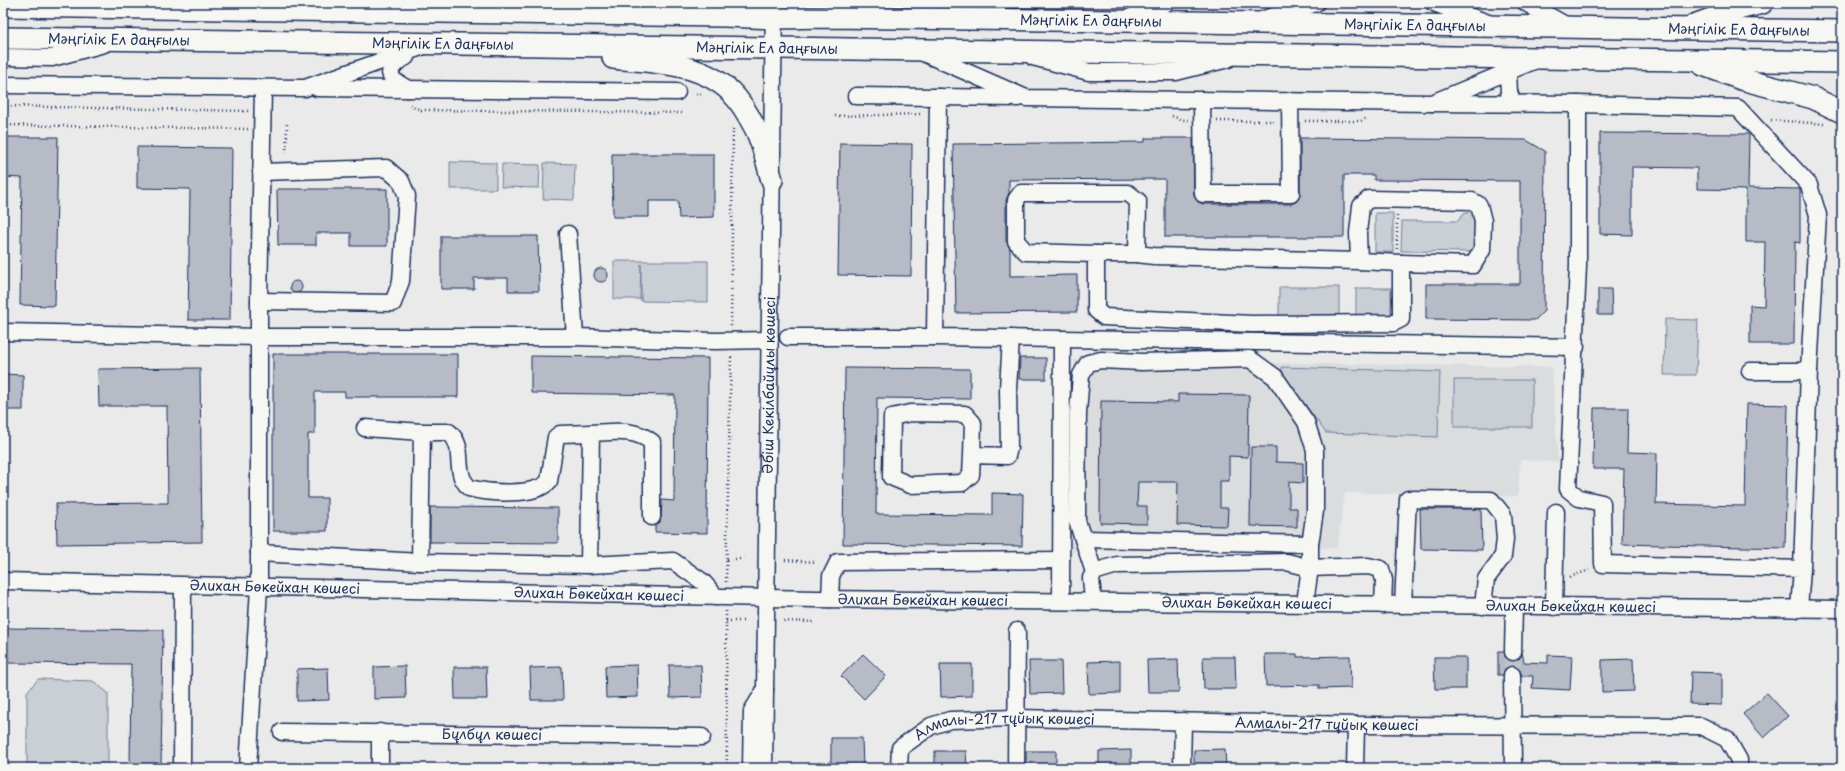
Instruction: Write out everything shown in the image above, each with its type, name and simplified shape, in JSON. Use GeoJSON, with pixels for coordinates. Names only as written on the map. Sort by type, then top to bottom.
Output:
{"type":"FeatureCollection","features":[{"type":"Feature","properties":{"kind":"main road"},"geometry":{"type":"LineString","coordinates":[[626,14],[659,3]]}},
{"type":"Feature","properties":{"kind":"main road"},"geometry":{"type":"LineString","coordinates":[[871,3],[927,19]]}},
{"type":"Feature","properties":{"kind":"main road"},"geometry":{"type":"LineString","coordinates":[[1683,29],[1738,9],[1762,3]]}},
{"type":"Feature","properties":{"kind":"main road","name":"Мәңгілік Ел даңғылы"},"geometry":{"type":"LineString","coordinates":[[3,6],[626,14],[774,10],[808,17],[1842,31]]}},
{"type":"Feature","properties":{"kind":"main road","name":"Мәңгілік Ел даңғылы"},"geometry":{"type":"LineString","coordinates":[[3,38],[1842,62]]}},
{"type":"Feature","properties":{"kind":"main road"},"geometry":{"type":"LineString","coordinates":[[517,45],[671,64],[696,71],[720,83],[732,93],[756,129],[772,180]]}},
{"type":"Feature","properties":{"kind":"main road"},"geometry":{"type":"LineString","coordinates":[[1689,60],[1741,79],[1813,98],[1842,112]]}},
{"type":"Feature","properties":{"kind":"street"},"geometry":{"type":"LineString","coordinates":[[306,10],[334,3]]}},
{"type":"Feature","properties":{"kind":"street"},"geometry":{"type":"LineString","coordinates":[[507,3],[537,13]]}},
{"type":"Feature","properties":{"kind":"street"},"geometry":{"type":"LineString","coordinates":[[1121,21],[1166,3]]}},
{"type":"Feature","properties":{"kind":"street"},"geometry":{"type":"LineString","coordinates":[[1251,23],[1316,3]]}},
{"type":"Feature","properties":{"kind":"street"},"geometry":{"type":"LineString","coordinates":[[1434,3],[1497,26]]}},
{"type":"Feature","properties":{"kind":"street"},"geometry":{"type":"LineString","coordinates":[[1526,3],[1571,28]]}},
{"type":"Feature","properties":{"kind":"street","name":"Әбіш Кекілбайұлы көшесі"},"geometry":{"type":"LineString","coordinates":[[764,768],[774,10]]}},
{"type":"Feature","properties":{"kind":"street"},"geometry":{"type":"LineString","coordinates":[[3,57],[52,58],[120,40]]}},
{"type":"Feature","properties":{"kind":"street"},"geometry":{"type":"LineString","coordinates":[[305,88],[433,43]]}},
{"type":"Feature","properties":{"kind":"street"},"geometry":{"type":"LineString","coordinates":[[408,89],[393,80],[390,73],[392,67],[396,62],[433,43]]}},
{"type":"Feature","properties":{"kind":"street"},"geometry":{"type":"LineString","coordinates":[[916,50],[1026,98]]}},
{"type":"Feature","properties":{"kind":"street"},"geometry":{"type":"LineString","coordinates":[[1432,103],[1541,58]]}},
{"type":"Feature","properties":{"kind":"street"},"geometry":{"type":"LineString","coordinates":[[1508,72],[1509,92],[1513,103]]}},
{"type":"Feature","properties":{"kind":"street"},"geometry":{"type":"LineString","coordinates":[[3,85],[677,92]]}},
{"type":"Feature","properties":{"kind":"street"},"geometry":{"type":"LineString","coordinates":[[248,768],[259,588],[259,301],[263,88]]}},
{"type":"Feature","properties":{"kind":"street"},"geometry":{"type":"LineString","coordinates":[[856,96],[1513,103],[1738,108],[1791,163],[1809,185],[1818,215],[1809,371],[1802,569],[1799,609]]}},
{"type":"Feature","properties":{"kind":"street"},"geometry":{"type":"LineString","coordinates":[[934,337],[938,97]]}},
{"type":"Feature","properties":{"kind":"street"},"geometry":{"type":"LineString","coordinates":[[1202,100],[1203,194],[1291,194],[1290,101]]}},
{"type":"Feature","properties":{"kind":"street"},"geometry":{"type":"LineString","coordinates":[[1578,104],[1578,266],[1576,347],[1568,488],[1579,498],[1602,503],[1603,564],[1802,569]]}},
{"type":"Feature","properties":{"kind":"street"},"geometry":{"type":"LineString","coordinates":[[259,301],[393,303],[401,281],[407,196],[401,181],[386,168],[261,172]]}},
{"type":"Feature","properties":{"kind":"street"},"geometry":{"type":"LineString","coordinates":[[1137,254],[1138,200],[1128,193],[1021,193],[1016,200],[1016,241],[1026,252],[1137,254],[1154,256],[1472,265],[1482,250],[1483,221],[1479,205],[1472,201],[1369,199],[1361,206],[1358,233],[1359,261]]}},
{"type":"Feature","properties":{"kind":"street"},"geometry":{"type":"LineString","coordinates":[[568,234],[575,337]]}},
{"type":"Feature","properties":{"kind":"street"},"geometry":{"type":"LineString","coordinates":[[1096,254],[1096,310],[1104,317],[1252,324],[1393,323],[1401,319],[1399,263]]}},
{"type":"Feature","properties":{"kind":"street"},"geometry":{"type":"LineString","coordinates":[[1251,342],[1252,324]]}},
{"type":"Feature","properties":{"kind":"street"},"geometry":{"type":"LineString","coordinates":[[3,332],[260,337],[575,337],[715,341],[731,339],[770,340]]}},
{"type":"Feature","properties":{"kind":"street"},"geometry":{"type":"LineString","coordinates":[[788,337],[934,337],[1576,347]]}},
{"type":"Feature","properties":{"kind":"street"},"geometry":{"type":"LineString","coordinates":[[972,455],[1007,456],[1009,448],[1008,389],[1011,338]]}},
{"type":"Feature","properties":{"kind":"street"},"geometry":{"type":"LineString","coordinates":[[1061,601],[1062,339]]}},
{"type":"Feature","properties":{"kind":"street"},"geometry":{"type":"LineString","coordinates":[[1093,600],[1091,578],[1094,572],[1078,521],[1078,413],[1081,375],[1088,363],[1101,360],[1142,362],[1250,359],[1275,377],[1306,422],[1314,450],[1315,511],[1310,544],[1310,568],[1305,603]]}},
{"type":"Feature","properties":{"kind":"street"},"geometry":{"type":"LineString","coordinates":[[1750,371],[1809,371]]}},
{"type":"Feature","properties":{"kind":"street"},"geometry":{"type":"LineString","coordinates":[[910,413],[965,414],[973,423],[972,455],[971,475],[962,483],[910,485],[891,477],[892,417],[910,413]]}},
{"type":"Feature","properties":{"kind":"street"},"geometry":{"type":"LineString","coordinates":[[365,428],[422,432],[449,432],[456,438],[460,452],[462,478],[469,488],[485,492],[536,490],[544,487],[549,481],[556,437],[560,434],[634,432],[644,435],[652,442],[652,517]]}},
{"type":"Feature","properties":{"kind":"street"},"geometry":{"type":"LineString","coordinates":[[420,562],[422,432]]}},
{"type":"Feature","properties":{"kind":"street"},"geometry":{"type":"LineString","coordinates":[[589,565],[591,433]]}},
{"type":"Feature","properties":{"kind":"street"},"geometry":{"type":"LineString","coordinates":[[1403,605],[1408,498],[1491,500],[1503,515],[1505,539],[1503,556],[1486,579],[1483,606]]}},
{"type":"Feature","properties":{"kind":"street"},"geometry":{"type":"LineString","coordinates":[[1554,607],[1556,512]]}},
{"type":"Feature","properties":{"kind":"street"},"geometry":{"type":"LineString","coordinates":[[1084,539],[1310,544]]}},
{"type":"Feature","properties":{"kind":"street"},"geometry":{"type":"LineString","coordinates":[[259,553],[420,562],[589,565],[673,561],[721,597]]}},
{"type":"Feature","properties":{"kind":"street"},"geometry":{"type":"LineString","coordinates":[[830,599],[831,576],[838,562],[1061,560]]}},
{"type":"Feature","properties":{"kind":"street"},"geometry":{"type":"LineString","coordinates":[[1094,572],[1117,565],[1286,562],[1310,568],[1368,566],[1381,569],[1384,580],[1383,605]]}},
{"type":"Feature","properties":{"kind":"street","name":"Әлихан Бөкейхан көшесі"},"geometry":{"type":"LineString","coordinates":[[3,581],[259,588],[830,599],[1093,600],[1383,605],[1842,609]]}},
{"type":"Feature","properties":{"kind":"street"},"geometry":{"type":"LineString","coordinates":[[182,768],[183,586]]}},
{"type":"Feature","properties":{"kind":"street"},"geometry":{"type":"LineString","coordinates":[[1513,652],[1514,606]]}},
{"type":"Feature","properties":{"kind":"street"},"geometry":{"type":"LineString","coordinates":[[1016,768],[1017,631]]}},
{"type":"Feature","properties":{"kind":"street"},"geometry":{"type":"LineString","coordinates":[[1512,675],[1513,768]]}},
{"type":"Feature","properties":{"kind":"street"},"geometry":{"type":"LineString","coordinates":[[751,768],[752,711],[765,690]]}},
{"type":"Feature","properties":{"kind":"street","name":"Алмалы-217 тұйық көшесі"},"geometry":{"type":"LineString","coordinates":[[899,768],[900,748],[931,726],[950,720],[1016,718],[1356,725],[1701,726],[1727,739],[1739,760],[1739,768]]}},
{"type":"Feature","properties":{"kind":"street"},"geometry":{"type":"LineString","coordinates":[[1182,768],[1183,721]]}},
{"type":"Feature","properties":{"kind":"street"},"geometry":{"type":"LineString","coordinates":[[1355,768],[1356,725]]}},
{"type":"Feature","properties":{"kind":"street","name":"Бұлбұл көшесі"},"geometry":{"type":"LineString","coordinates":[[282,732],[702,737]]}},
{"type":"Feature","properties":{"kind":"street"},"geometry":{"type":"LineString","coordinates":[[380,732],[380,768]]}},
{"type":"Feature","properties":{"kind":"path"},"geometry":{"type":"LineString","coordinates":[[677,92],[707,95]]}},
{"type":"Feature","properties":{"kind":"path"},"geometry":{"type":"LineString","coordinates":[[3,106],[262,112]]}},
{"type":"Feature","properties":{"kind":"path"},"geometry":{"type":"LineString","coordinates":[[727,768],[726,621],[721,597],[727,559],[734,121]]}},
{"type":"Feature","properties":{"kind":"path"},"geometry":{"type":"LineString","coordinates":[[286,153],[287,123]]}},
{"type":"Feature","properties":{"kind":"path"},"geometry":{"type":"LineString","coordinates":[[3,125],[250,129]]}},
{"type":"Feature","properties":{"kind":"path"},"geometry":{"type":"LineString","coordinates":[[1397,200],[1399,263]]}},
{"type":"Feature","properties":{"kind":"path"},"geometry":{"type":"LineString","coordinates":[[727,559],[746,559]]}},
{"type":"Feature","properties":{"kind":"path"},"geometry":{"type":"LineString","coordinates":[[785,560],[816,562]]}},
{"type":"Feature","properties":{"kind":"path"},"geometry":{"type":"LineString","coordinates":[[1554,583],[1603,564]]}},
{"type":"Feature","properties":{"kind":"path"},"geometry":{"type":"LineString","coordinates":[[726,621],[745,621]]}},
{"type":"Feature","properties":{"kind":"path"},"geometry":{"type":"LineString","coordinates":[[784,621],[814,622]]}},
{"type":"Feature","properties":{"kind":"shaded area"},"geometry":{"type":"Polygon","coordinates":[[[450,162],[496,163],[496,189],[450,189],[450,162]]]}},
{"type":"Feature","properties":{"kind":"shaded area"},"geometry":{"type":"Polygon","coordinates":[[[544,163],[575,164],[574,200],[543,199],[544,163]]]}},
{"type":"Feature","properties":{"kind":"shaded area"},"geometry":{"type":"Polygon","coordinates":[[[502,164],[540,165],[539,188],[501,187],[502,164]]]}},
{"type":"Feature","properties":{"kind":"shaded area"},"geometry":{"type":"Polygon","coordinates":[[[1471,211],[1476,214],[1474,252],[1401,251],[1402,221],[1458,221],[1464,214],[1471,211]]]}},
{"type":"Feature","properties":{"kind":"shaded area"},"geometry":{"type":"Polygon","coordinates":[[[1375,213],[1393,213],[1393,252],[1375,252],[1375,213]]]}},
{"type":"Feature","properties":{"kind":"shaded area"},"geometry":{"type":"Polygon","coordinates":[[[614,261],[708,261],[708,302],[641,301],[641,264],[640,299],[614,299],[614,261]]]}},
{"type":"Feature","properties":{"kind":"shaded area"},"geometry":{"type":"Polygon","coordinates":[[[1279,287],[1339,287],[1339,317],[1279,317],[1279,287]]]}},
{"type":"Feature","properties":{"kind":"shaded area"},"geometry":{"type":"Polygon","coordinates":[[[1356,288],[1391,288],[1391,315],[1356,315],[1356,288]]]}},
{"type":"Feature","properties":{"kind":"shaded area"},"geometry":{"type":"Polygon","coordinates":[[[1665,319],[1698,320],[1696,375],[1664,375],[1665,319]]]}},
{"type":"Feature","properties":{"kind":"shaded area"},"geometry":{"type":"Polygon","coordinates":[[[1074,360],[1552,367],[1558,462],[1520,460],[1518,496],[1345,493],[1337,548],[1072,551],[1074,360]]]}},
{"type":"Feature","properties":{"kind":"shaded area"},"geometry":{"type":"Polygon","coordinates":[[[1282,367],[1440,372],[1438,437],[1326,433],[1282,373],[1282,367]]]}},
{"type":"Feature","properties":{"kind":"shaded area"},"geometry":{"type":"Polygon","coordinates":[[[1454,380],[1532,380],[1532,427],[1454,427],[1454,380]]]}},
{"type":"Feature","properties":{"kind":"shaded area"},"geometry":{"type":"Polygon","coordinates":[[[38,679],[93,681],[108,693],[108,768],[27,768],[27,692],[38,679]]]}},
{"type":"Feature","properties":{"kind":"building"},"geometry":{"type":"Polygon","coordinates":[[[1600,133],[1749,134],[1748,188],[1800,189],[1800,243],[1795,242],[1794,344],[1750,344],[1750,305],[1764,306],[1765,242],[1746,242],[1746,190],[1697,189],[1697,168],[1632,167],[1632,235],[1600,234],[1600,133]]]}},
{"type":"Feature","properties":{"kind":"building"},"geometry":{"type":"Polygon","coordinates":[[[3,137],[58,137],[55,306],[20,305],[22,178],[3,177],[3,137]]]}},
{"type":"Feature","properties":{"kind":"building"},"geometry":{"type":"Polygon","coordinates":[[[1145,138],[1193,138],[1194,194],[1198,202],[1203,204],[1291,204],[1296,202],[1300,194],[1300,138],[1526,140],[1545,151],[1544,311],[1535,320],[1426,319],[1426,284],[1520,284],[1520,181],[1374,180],[1374,175],[1344,175],[1344,237],[1165,237],[1165,179],[1009,180],[1009,193],[1006,200],[1006,241],[1010,249],[1010,276],[1077,275],[1077,312],[956,313],[953,144],[1145,142],[1145,138]]]}},
{"type":"Feature","properties":{"kind":"building"},"geometry":{"type":"Polygon","coordinates":[[[840,143],[912,144],[911,276],[838,275],[840,143]]]}},
{"type":"Feature","properties":{"kind":"building"},"geometry":{"type":"Polygon","coordinates":[[[137,147],[232,148],[230,320],[188,320],[190,189],[137,188],[137,147]]]}},
{"type":"Feature","properties":{"kind":"building"},"geometry":{"type":"Polygon","coordinates":[[[612,154],[714,154],[714,217],[679,218],[678,201],[649,201],[649,217],[613,217],[612,154]]]}},
{"type":"Feature","properties":{"kind":"building"},"geometry":{"type":"Polygon","coordinates":[[[277,189],[387,189],[387,246],[351,246],[351,233],[316,233],[316,245],[278,245],[277,189]]]}},
{"type":"Feature","properties":{"kind":"building"},"geometry":{"type":"Polygon","coordinates":[[[441,236],[538,236],[539,291],[508,291],[508,278],[474,278],[474,289],[441,289],[441,236]]]}},
{"type":"Feature","properties":{"kind":"building"},"geometry":{"type":"Polygon","coordinates":[[[598,268],[604,268],[608,272],[608,278],[604,282],[598,282],[594,278],[594,272],[598,268]]]}},
{"type":"Feature","properties":{"kind":"building"},"geometry":{"type":"Polygon","coordinates":[[[294,281],[298,281],[302,287],[298,293],[294,293],[290,289],[290,285],[294,281]]]}},
{"type":"Feature","properties":{"kind":"building"},"geometry":{"type":"Polygon","coordinates":[[[1598,289],[1611,289],[1612,315],[1598,315],[1598,289]]]}},
{"type":"Feature","properties":{"kind":"building"},"geometry":{"type":"Polygon","coordinates":[[[273,354],[458,354],[458,397],[345,397],[345,392],[315,392],[315,434],[308,434],[308,498],[327,498],[327,531],[273,531],[273,354]]]}},
{"type":"Feature","properties":{"kind":"building"},"geometry":{"type":"Polygon","coordinates":[[[531,356],[708,358],[707,533],[655,532],[655,526],[660,522],[662,500],[674,501],[675,395],[531,393],[531,356]]]}},
{"type":"Feature","properties":{"kind":"building"},"geometry":{"type":"Polygon","coordinates":[[[1020,358],[1046,358],[1046,379],[1019,379],[1020,358]]]}},
{"type":"Feature","properties":{"kind":"building"},"geometry":{"type":"Polygon","coordinates":[[[200,368],[202,542],[57,544],[56,504],[168,503],[167,406],[99,406],[98,369],[200,368]]]}},
{"type":"Feature","properties":{"kind":"building"},"geometry":{"type":"Polygon","coordinates":[[[845,368],[970,369],[970,399],[877,398],[876,514],[992,515],[992,493],[1023,494],[1022,546],[843,544],[845,368]]]}},
{"type":"Feature","properties":{"kind":"building"},"geometry":{"type":"Polygon","coordinates":[[[3,374],[23,375],[23,410],[3,410],[3,374]]]}},
{"type":"Feature","properties":{"kind":"building"},"geometry":{"type":"Polygon","coordinates":[[[1178,394],[1249,395],[1248,457],[1229,456],[1229,481],[1220,481],[1220,508],[1228,508],[1227,526],[1177,525],[1178,482],[1138,482],[1137,506],[1147,506],[1147,524],[1100,523],[1101,401],[1178,402],[1178,394]]]}},
{"type":"Feature","properties":{"kind":"building"},"geometry":{"type":"Polygon","coordinates":[[[1747,404],[1788,405],[1785,548],[1622,544],[1624,469],[1593,469],[1594,408],[1628,408],[1627,452],[1657,453],[1656,504],[1745,506],[1747,404]]]}},
{"type":"Feature","properties":{"kind":"building"},"geometry":{"type":"Polygon","coordinates":[[[1251,447],[1276,447],[1276,462],[1303,463],[1303,483],[1289,482],[1289,508],[1297,508],[1297,527],[1250,526],[1251,447]]]}},
{"type":"Feature","properties":{"kind":"building"},"geometry":{"type":"Polygon","coordinates":[[[430,507],[558,508],[558,543],[430,542],[430,507]]]}},
{"type":"Feature","properties":{"kind":"building"},"geometry":{"type":"Polygon","coordinates":[[[1420,509],[1481,509],[1482,550],[1421,549],[1420,509]]]}},
{"type":"Feature","properties":{"kind":"building"},"geometry":{"type":"Polygon","coordinates":[[[3,628],[163,630],[161,768],[130,768],[131,664],[3,663],[3,628]]]}},
{"type":"Feature","properties":{"kind":"building"},"geometry":{"type":"Polygon","coordinates":[[[1498,651],[1504,651],[1505,657],[1512,661],[1518,660],[1522,652],[1524,662],[1548,663],[1548,655],[1572,656],[1570,690],[1532,688],[1533,676],[1522,676],[1520,670],[1512,666],[1507,667],[1503,675],[1498,675],[1498,651]]]}},
{"type":"Feature","properties":{"kind":"building"},"geometry":{"type":"Polygon","coordinates":[[[863,654],[886,676],[864,699],[841,676],[863,654]]]}},
{"type":"Feature","properties":{"kind":"building"},"geometry":{"type":"Polygon","coordinates":[[[1265,654],[1297,654],[1297,657],[1350,656],[1351,688],[1319,689],[1319,685],[1266,686],[1265,654]]]}},
{"type":"Feature","properties":{"kind":"building"},"geometry":{"type":"Polygon","coordinates":[[[1203,657],[1235,657],[1236,689],[1204,689],[1203,657]]]}},
{"type":"Feature","properties":{"kind":"building"},"geometry":{"type":"Polygon","coordinates":[[[1434,657],[1466,657],[1466,689],[1435,689],[1434,657]]]}},
{"type":"Feature","properties":{"kind":"building"},"geometry":{"type":"Polygon","coordinates":[[[1178,659],[1179,692],[1148,692],[1147,660],[1178,659]]]}},
{"type":"Feature","properties":{"kind":"building"},"geometry":{"type":"Polygon","coordinates":[[[1633,659],[1634,691],[1602,692],[1602,660],[1633,659]]]}},
{"type":"Feature","properties":{"kind":"building"},"geometry":{"type":"Polygon","coordinates":[[[1029,661],[1061,661],[1062,693],[1030,694],[1029,661]]]}},
{"type":"Feature","properties":{"kind":"building"},"geometry":{"type":"Polygon","coordinates":[[[1120,661],[1120,693],[1089,694],[1088,662],[1120,661]]]}},
{"type":"Feature","properties":{"kind":"building"},"geometry":{"type":"Polygon","coordinates":[[[940,664],[972,664],[972,696],[941,697],[940,664]]]}},
{"type":"Feature","properties":{"kind":"building"},"geometry":{"type":"Polygon","coordinates":[[[637,665],[638,697],[606,698],[605,666],[637,665]]]}},
{"type":"Feature","properties":{"kind":"building"},"geometry":{"type":"Polygon","coordinates":[[[669,665],[701,665],[702,697],[670,698],[669,665]]]}},
{"type":"Feature","properties":{"kind":"building"},"geometry":{"type":"Polygon","coordinates":[[[405,666],[406,698],[374,699],[374,667],[405,666]]]}},
{"type":"Feature","properties":{"kind":"building"},"geometry":{"type":"Polygon","coordinates":[[[454,667],[486,667],[487,699],[455,699],[454,667]]]}},
{"type":"Feature","properties":{"kind":"building"},"geometry":{"type":"Polygon","coordinates":[[[562,667],[563,700],[531,700],[530,668],[562,667]]]}},
{"type":"Feature","properties":{"kind":"building"},"geometry":{"type":"Polygon","coordinates":[[[328,668],[329,700],[297,701],[297,669],[328,668]]]}},
{"type":"Feature","properties":{"kind":"building"},"geometry":{"type":"Polygon","coordinates":[[[1691,672],[1722,673],[1722,705],[1690,704],[1691,672]]]}},
{"type":"Feature","properties":{"kind":"building"},"geometry":{"type":"Polygon","coordinates":[[[1767,693],[1788,716],[1764,738],[1743,714],[1767,693]]]}},
{"type":"Feature","properties":{"kind":"building"},"geometry":{"type":"Polygon","coordinates":[[[831,738],[862,738],[863,768],[831,768],[831,738]]]}},
{"type":"Feature","properties":{"kind":"building"},"geometry":{"type":"Polygon","coordinates":[[[1225,749],[1226,768],[1194,768],[1194,750],[1225,749]]]}},
{"type":"Feature","properties":{"kind":"building"},"geometry":{"type":"Polygon","coordinates":[[[1131,750],[1131,768],[1099,768],[1099,751],[1131,750]]]}},
{"type":"Feature","properties":{"kind":"building"},"geometry":{"type":"Polygon","coordinates":[[[935,751],[966,751],[967,768],[935,768],[935,751]]]}},
{"type":"Feature","properties":{"kind":"building"},"geometry":{"type":"Polygon","coordinates":[[[1026,751],[1056,751],[1056,768],[1026,768],[1026,751]]]}},
{"type":"Feature","properties":{"kind":"tunnel"},"geometry":{"type":"LineString","coordinates":[[1512,675],[1513,652]]}}]}
